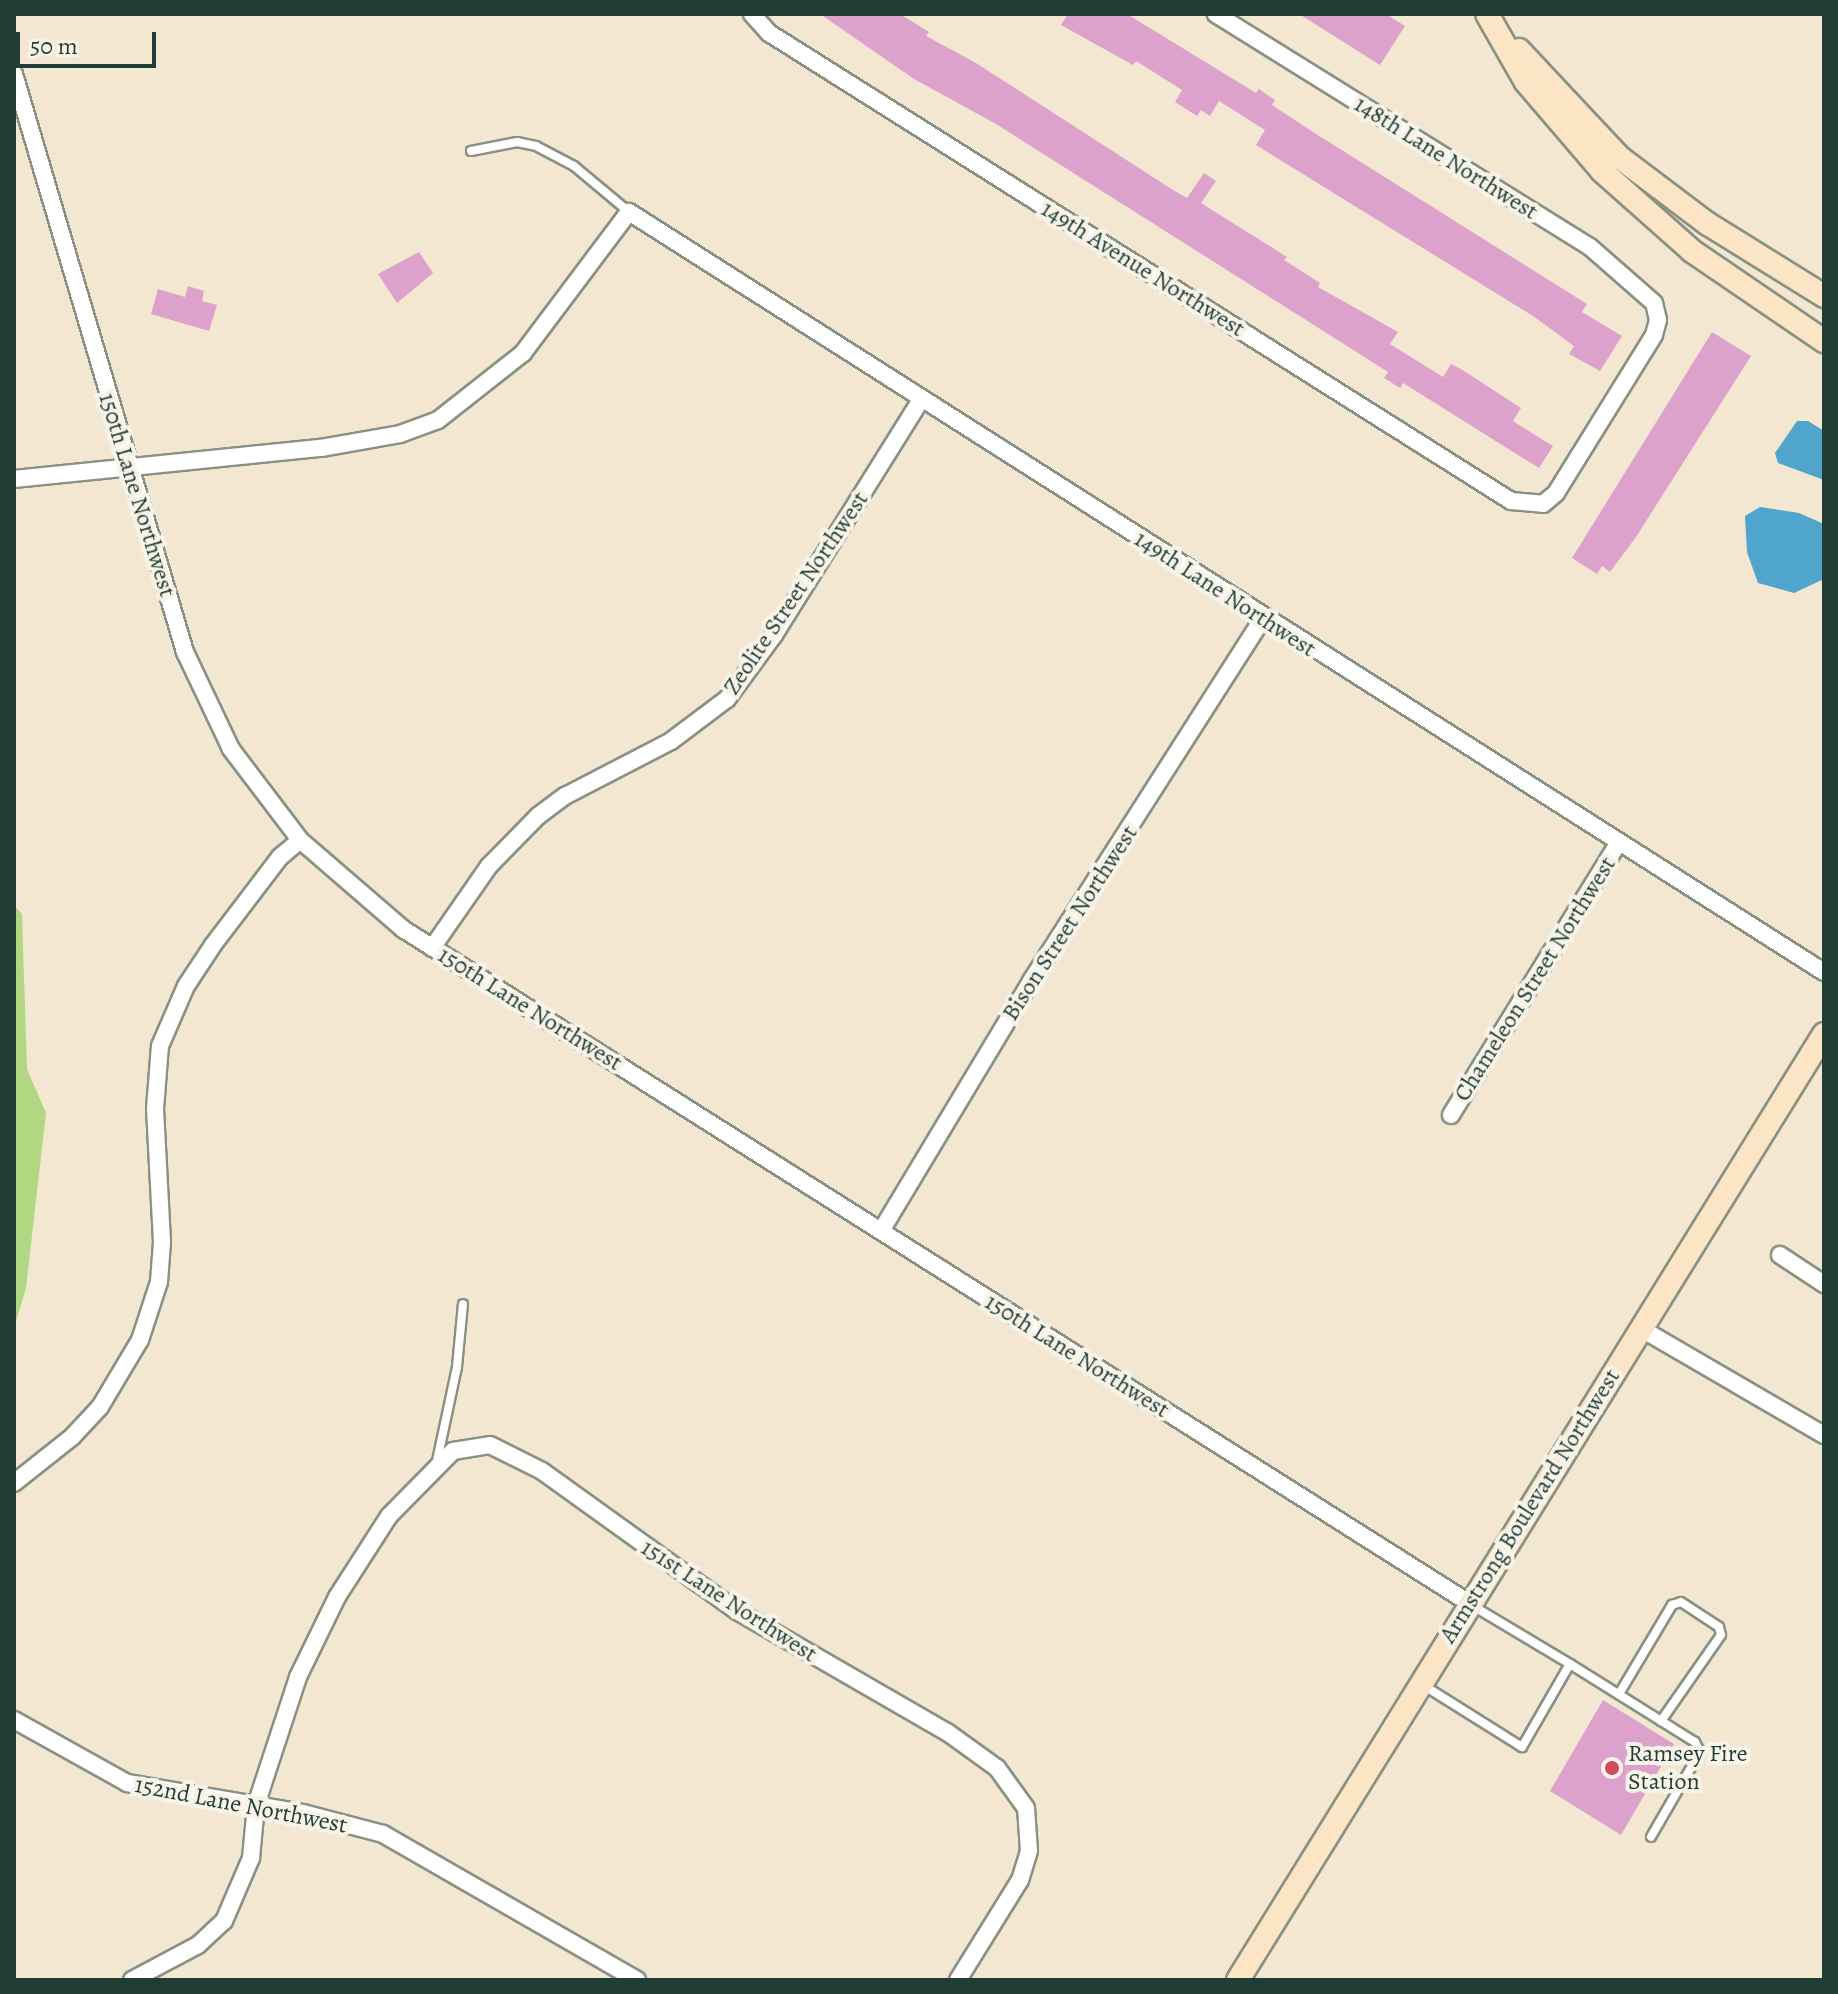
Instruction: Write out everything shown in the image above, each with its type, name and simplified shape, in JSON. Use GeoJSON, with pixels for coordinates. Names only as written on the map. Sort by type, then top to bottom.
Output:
{"type":"FeatureCollection","features":[{"type":"Feature","properties":{"kind":"main road"},"geometry":{"type":"LineString","coordinates":[[1487,14],[1619,157],[1708,224],[1824,296]]}},
{"type":"Feature","properties":{"kind":"main road"},"geometry":{"type":"LineString","coordinates":[[1487,14],[1526,82],[1602,171],[1692,251],[1824,341]]}},
{"type":"Feature","properties":{"kind":"main road","name":"Armstrong Boulevard Northwest"},"geometry":{"type":"LineString","coordinates":[[1238,1980],[1824,1034]]}},
{"type":"Feature","properties":{"kind":"street","name":"149th Avenue Northwest"},"geometry":{"type":"LineString","coordinates":[[752,14],[783,41],[1511,501],[1543,504]]}},
{"type":"Feature","properties":{"kind":"street","name":"148th Lane Northwest"},"geometry":{"type":"LineString","coordinates":[[1215,14],[1590,247],[1654,303],[1658,320],[1621,388],[1556,493],[1543,504]]}},
{"type":"Feature","properties":{"kind":"street","name":"150th Lane Northwest"},"geometry":{"type":"LineString","coordinates":[[14,74],[128,471],[199,688],[231,749],[300,840],[345,884],[432,948],[1469,1603]]}},
{"type":"Feature","properties":{"kind":"street"},"geometry":{"type":"LineString","coordinates":[[14,479],[128,471],[321,448],[400,434],[438,420],[523,353],[629,212]]}},
{"type":"Feature","properties":{"kind":"street","name":"149th Lane Northwest"},"geometry":{"type":"LineString","coordinates":[[629,212],[1618,844],[1824,972]]}},
{"type":"Feature","properties":{"kind":"street","name":"Zeolite Street Northwest"},"geometry":{"type":"LineString","coordinates":[[432,948],[489,866],[538,816],[565,796],[671,741],[727,699],[774,635],[921,400]]}},
{"type":"Feature","properties":{"kind":"street","name":"Bison Street Northwest"},"geometry":{"type":"LineString","coordinates":[[881,1231],[1031,981],[1263,618]]}},
{"type":"Feature","properties":{"kind":"street"},"geometry":{"type":"LineString","coordinates":[[14,1483],[72,1437],[100,1407],[140,1340],[159,1282],[162,1242],[155,1109],[160,1046],[175,1007],[213,945],[272,867],[300,840]]}},
{"type":"Feature","properties":{"kind":"street","name":"Chameleon Street Northwest"},"geometry":{"type":"LineString","coordinates":[[1451,1115],[1618,844]]}},
{"type":"Feature","properties":{"kind":"street"},"geometry":{"type":"LineString","coordinates":[[1780,1255],[1824,1284]]}},
{"type":"Feature","properties":{"kind":"street"},"geometry":{"type":"LineString","coordinates":[[1640,1328],[1824,1435]]}},
{"type":"Feature","properties":{"kind":"street","name":"151st Lane Northwest"},"geometry":{"type":"LineString","coordinates":[[132,1980],[198,1945],[224,1921],[251,1858],[256,1805],[298,1677],[337,1597],[389,1516],[453,1451],[490,1445],[542,1471],[737,1611],[974,1749],[1017,1791],[1029,1826],[1020,1880],[958,1980]]}},
{"type":"Feature","properties":{"kind":"street","name":"152nd Lane Northwest"},"geometry":{"type":"LineString","coordinates":[[14,1720],[127,1783],[256,1805],[383,1834],[637,1980]]}},
{"type":"Feature","properties":{"kind":"lane"},"geometry":{"type":"LineString","coordinates":[[471,151],[517,142],[536,146],[574,166],[629,212]]}},
{"type":"Feature","properties":{"kind":"lane"},"geometry":{"type":"LineString","coordinates":[[436,1466],[457,1367],[463,1304]]}},
{"type":"Feature","properties":{"kind":"lane"},"geometry":{"type":"LineString","coordinates":[[1619,1694],[1672,1605],[1681,1602],[1719,1627],[1721,1635],[1661,1721]]}},
{"type":"Feature","properties":{"kind":"lane"},"geometry":{"type":"LineString","coordinates":[[1469,1603],[1695,1742],[1700,1752],[1651,1837]]}},
{"type":"Feature","properties":{"kind":"lane"},"geometry":{"type":"LineString","coordinates":[[1420,1683],[1522,1747],[1570,1664]]}},
{"type":"Feature","properties":{"kind":"green space"},"geometry":{"type":"Polygon","coordinates":[[[14,905],[22,914],[27,1069],[46,1113],[26,1288],[14,1328],[14,905]]]}},
{"type":"Feature","properties":{"kind":"water"},"geometry":{"type":"Polygon","coordinates":[[[1797,421],[1808,421],[1824,431],[1824,480],[1778,463],[1775,453],[1797,421]]]}},
{"type":"Feature","properties":{"kind":"water"},"geometry":{"type":"Polygon","coordinates":[[[1760,507],[1799,513],[1824,524],[1824,579],[1794,593],[1758,583],[1747,552],[1745,516],[1760,507]]]}},
{"type":"Feature","properties":{"kind":"building"},"geometry":{"type":"Polygon","coordinates":[[[820,14],[900,14],[929,32],[926,36],[976,63],[1187,198],[1204,173],[1216,181],[1201,203],[1287,257],[1284,260],[1320,283],[1318,287],[1398,332],[1390,344],[1443,377],[1451,364],[1521,408],[1513,421],[1553,446],[1539,468],[1403,383],[1400,388],[1384,378],[1388,372],[996,124],[914,79],[820,14]]]}},
{"type":"Feature","properties":{"kind":"building"},"geometry":{"type":"Polygon","coordinates":[[[1068,14],[1127,14],[1256,93],[1259,89],[1275,100],[1272,105],[1313,132],[1587,304],[1582,312],[1622,336],[1600,371],[1569,354],[1574,346],[1533,316],[1256,145],[1265,130],[1219,101],[1210,116],[1201,110],[1197,116],[1175,102],[1182,90],[1136,61],[1133,65],[1061,25],[1068,14]]]}},
{"type":"Feature","properties":{"kind":"building"},"geometry":{"type":"Polygon","coordinates":[[[1299,14],[1386,14],[1405,26],[1380,65],[1299,14]]]}},
{"type":"Feature","properties":{"kind":"building"},"geometry":{"type":"Polygon","coordinates":[[[419,252],[433,273],[397,303],[378,274],[419,252]]]}},
{"type":"Feature","properties":{"kind":"building"},"geometry":{"type":"Polygon","coordinates":[[[188,286],[204,291],[202,301],[217,305],[209,331],[151,314],[158,289],[185,297],[188,286]]]}},
{"type":"Feature","properties":{"kind":"building"},"geometry":{"type":"Polygon","coordinates":[[[1712,332],[1751,356],[1636,537],[1610,572],[1602,566],[1597,574],[1572,558],[1712,332]]]}},
{"type":"Feature","properties":{"kind":"building","name":"Ramsey Fire Station"},"geometry":{"type":"Polygon","coordinates":[[[1603,1700],[1674,1744],[1621,1835],[1550,1791],[1603,1700]]]}},
{"type":"Feature","properties":{"kind":"place","name":"Ramsey Fire Station"},"geometry":{"type":"Point","coordinates":[1612,1768]}}]}
